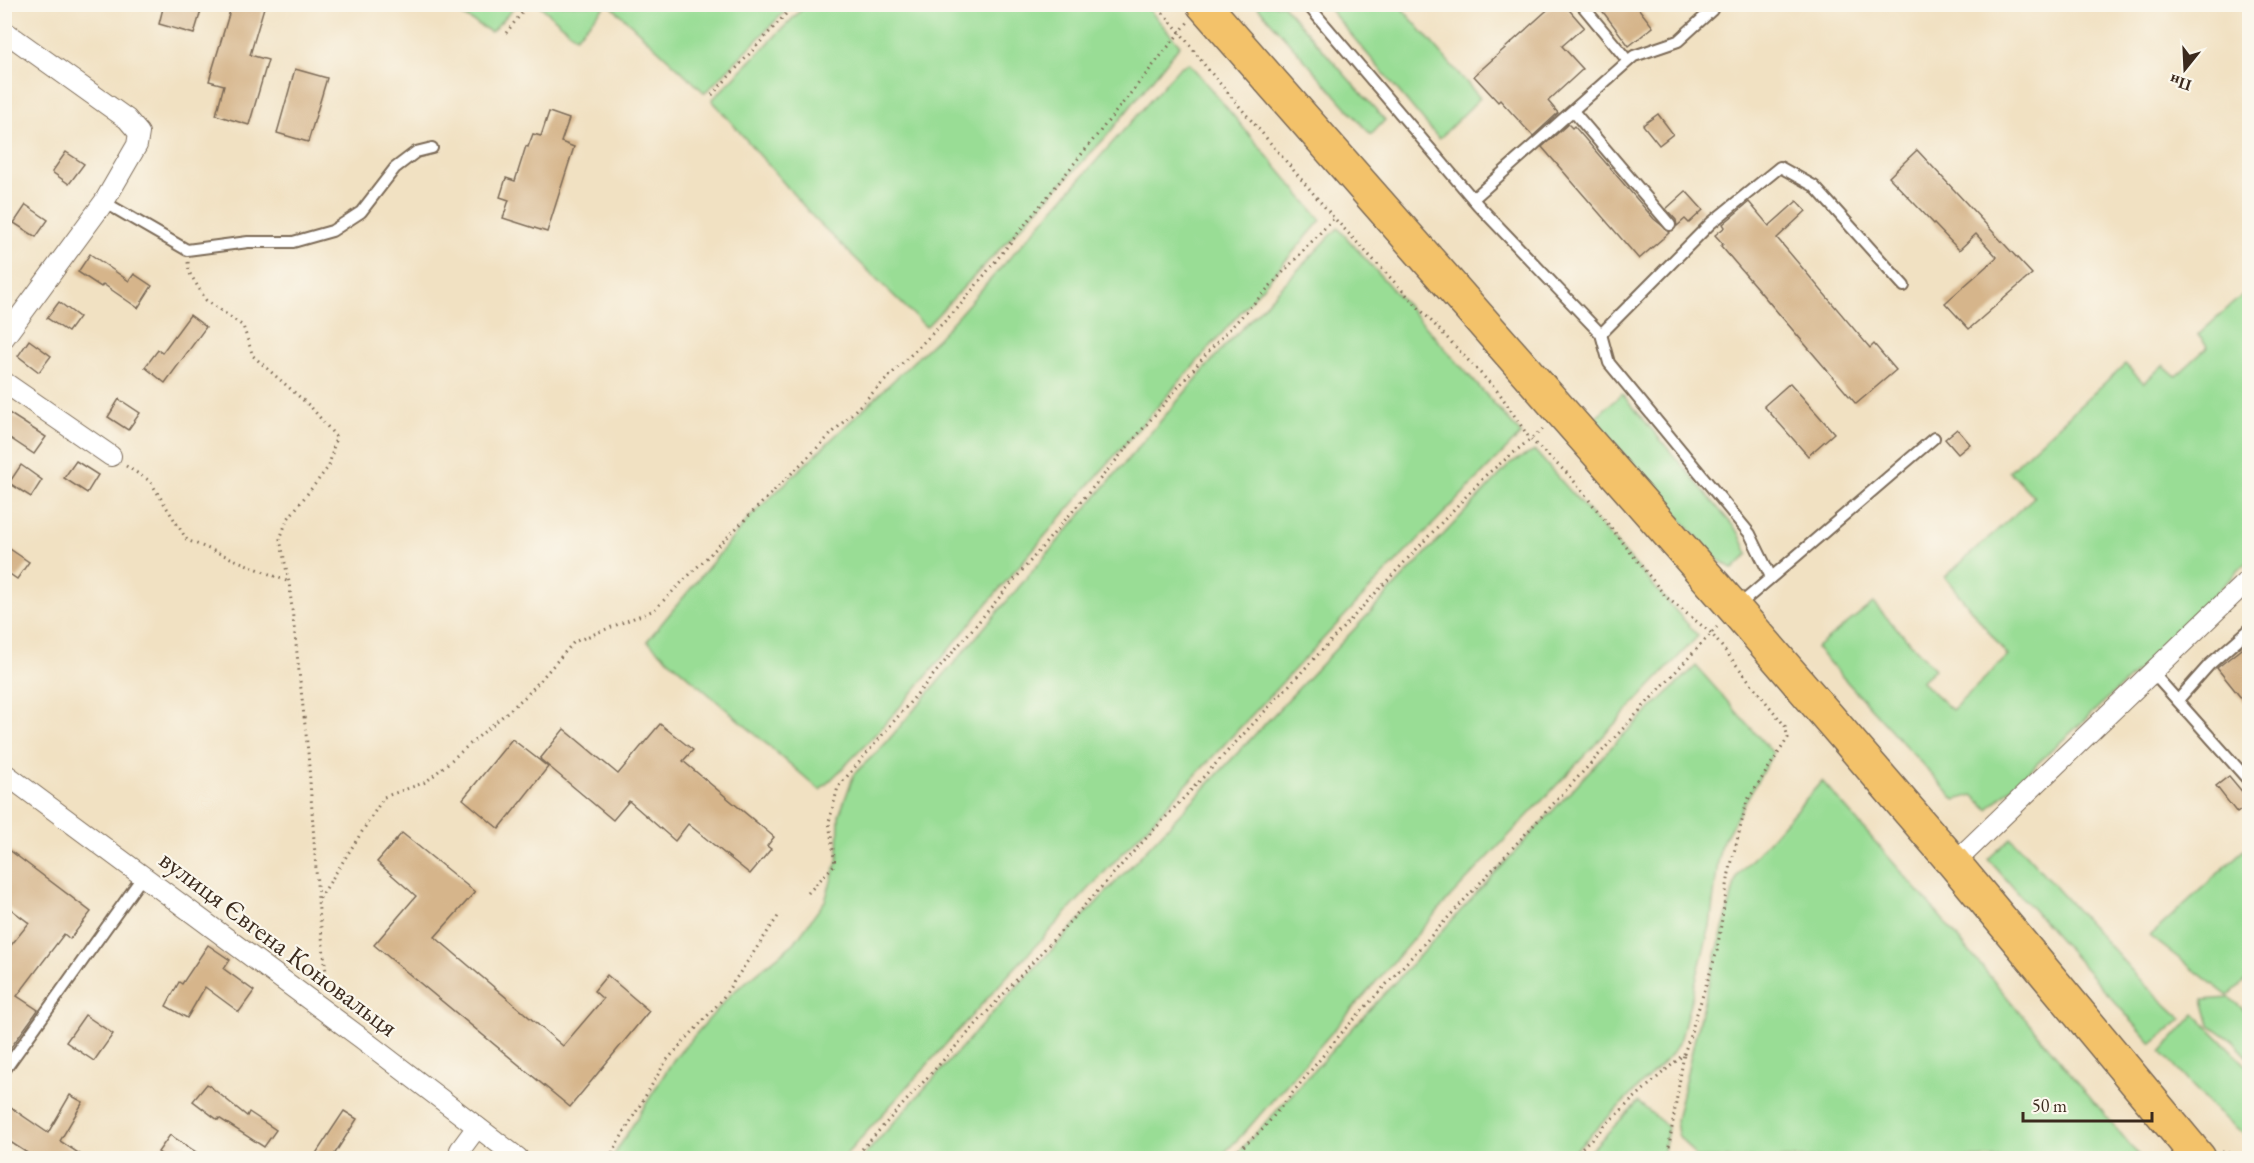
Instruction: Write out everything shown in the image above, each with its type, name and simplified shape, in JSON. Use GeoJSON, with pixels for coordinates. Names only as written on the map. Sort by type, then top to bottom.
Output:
{"type":"FeatureCollection","features":[{"type":"Feature","properties":{"kind":"highway"},"geometry":{"type":"LineString","coordinates":[[1199,9],[1563,413],[1735,609],[1954,863],[2199,1158]]}},
{"type":"Feature","properties":{"kind":"street"},"geometry":{"type":"LineString","coordinates":[[4,31],[127,119],[139,133],[137,145],[104,202],[4,338]]}},
{"type":"Feature","properties":{"kind":"street"},"geometry":{"type":"LineString","coordinates":[[4,382],[111,456]]}},
{"type":"Feature","properties":{"kind":"street"},"geometry":{"type":"LineString","coordinates":[[1954,863],[2250,578]]}},
{"type":"Feature","properties":{"kind":"street","name":"вулиця Євгена Коновальця"},"geometry":{"type":"LineString","coordinates":[[4,774],[319,1006],[518,1158]]}},
{"type":"Feature","properties":{"kind":"street"},"geometry":{"type":"LineString","coordinates":[[460,1150],[477,1127]]}},
{"type":"Feature","properties":{"kind":"lane"},"geometry":{"type":"LineString","coordinates":[[1307,4],[1473,199],[1601,334],[1609,363],[1750,534],[1772,577]]}},
{"type":"Feature","properties":{"kind":"lane"},"geometry":{"type":"LineString","coordinates":[[1581,4],[1628,61]]}},
{"type":"Feature","properties":{"kind":"lane"},"geometry":{"type":"LineString","coordinates":[[1473,199],[1634,56],[1678,41],[1712,10]]}},
{"type":"Feature","properties":{"kind":"lane"},"geometry":{"type":"LineString","coordinates":[[1573,111],[1670,225]]}},
{"type":"Feature","properties":{"kind":"lane"},"geometry":{"type":"LineString","coordinates":[[104,202],[187,250],[248,242],[293,242],[332,231],[361,212],[395,168],[416,152],[432,148]]}},
{"type":"Feature","properties":{"kind":"lane"},"geometry":{"type":"LineString","coordinates":[[1601,334],[1711,223],[1780,167],[1814,186],[1904,286]]}},
{"type":"Feature","properties":{"kind":"lane"},"geometry":{"type":"LineString","coordinates":[[1735,609],[1934,438]]}},
{"type":"Feature","properties":{"kind":"lane"},"geometry":{"type":"LineString","coordinates":[[2178,700],[2208,665],[2250,629]]}},
{"type":"Feature","properties":{"kind":"lane"},"geometry":{"type":"LineString","coordinates":[[2152,672],[2250,782]]}},
{"type":"Feature","properties":{"kind":"lane"},"geometry":{"type":"LineString","coordinates":[[4,1071],[143,876]]}},
{"type":"Feature","properties":{"kind":"path"},"geometry":{"type":"LineString","coordinates":[[506,33],[529,4]]}},
{"type":"Feature","properties":{"kind":"path"},"geometry":{"type":"LineString","coordinates":[[712,95],[795,4]]}},
{"type":"Feature","properties":{"kind":"path"},"geometry":{"type":"LineString","coordinates":[[1155,4],[1334,218],[1500,394],[1530,439],[1570,476],[1666,597],[1712,633],[1785,726],[1788,738],[1747,801],[1729,873],[1716,951],[1684,1054],[1667,1158]]}},
{"type":"Feature","properties":{"kind":"path"},"geometry":{"type":"LineString","coordinates":[[318,901],[384,797],[426,782],[527,695],[574,642],[654,610],[957,309],[1199,9]]}},
{"type":"Feature","properties":{"kind":"path"},"geometry":{"type":"LineString","coordinates":[[808,892],[835,864],[829,822],[838,787],[1209,351],[1334,218]]}},
{"type":"Feature","properties":{"kind":"path"},"geometry":{"type":"LineString","coordinates":[[187,250],[189,272],[206,300],[243,326],[253,356],[311,406],[336,437],[328,466],[287,520],[280,539],[289,582],[308,752],[318,901],[326,972],[319,1006]]}},
{"type":"Feature","properties":{"kind":"path"},"geometry":{"type":"LineString","coordinates":[[854,1158],[1135,850],[1478,484],[1563,413]]}},
{"type":"Feature","properties":{"kind":"path"},"geometry":{"type":"LineString","coordinates":[[111,456],[150,481],[187,540],[289,582]]}},
{"type":"Feature","properties":{"kind":"path"},"geometry":{"type":"LineString","coordinates":[[1230,1158],[1263,1129],[1344,1030],[1735,609]]}},
{"type":"Feature","properties":{"kind":"path"},"geometry":{"type":"LineString","coordinates":[[609,1158],[666,1061],[720,1002],[779,915]]}},
{"type":"Feature","properties":{"kind":"path"},"geometry":{"type":"LineString","coordinates":[[1572,1158],[1684,1054]]}},
{"type":"Feature","properties":{"kind":"green space"},"geometry":{"type":"Polygon","coordinates":[[[445,4],[517,5],[491,32],[445,4]]]}},
{"type":"Feature","properties":{"kind":"green space"},"geometry":{"type":"Polygon","coordinates":[[[807,4],[1145,5],[1180,45],[1106,137],[926,327],[814,218],[712,100],[807,4]]]}},
{"type":"Feature","properties":{"kind":"green space"},"geometry":{"type":"Polygon","coordinates":[[[539,5],[606,5],[576,37],[539,5]]]}},
{"type":"Feature","properties":{"kind":"green space"},"geometry":{"type":"Polygon","coordinates":[[[610,5],[791,5],[705,93],[610,5]]]}},
{"type":"Feature","properties":{"kind":"green space"},"geometry":{"type":"Polygon","coordinates":[[[1256,5],[1283,5],[1385,120],[1371,135],[1256,5]]]}},
{"type":"Feature","properties":{"kind":"green space"},"geometry":{"type":"Polygon","coordinates":[[[1326,5],[1399,5],[1480,98],[1439,139],[1326,5]]]}},
{"type":"Feature","properties":{"kind":"green space"},"geometry":{"type":"Polygon","coordinates":[[[1189,63],[1321,220],[1062,516],[926,678],[820,790],[647,641],[751,516],[939,337],[1180,67],[1189,63]]]}},
{"type":"Feature","properties":{"kind":"green space"},"geometry":{"type":"Polygon","coordinates":[[[1338,228],[1521,434],[1369,590],[1011,972],[843,1158],[612,1158],[674,1059],[731,994],[794,943],[825,901],[838,858],[839,816],[854,774],[884,745],[1222,349],[1338,228]]]}},
{"type":"Feature","properties":{"kind":"green space"},"geometry":{"type":"Polygon","coordinates":[[[2249,289],[2249,560],[2144,665],[1988,809],[1973,795],[1955,800],[1816,648],[1873,603],[1935,669],[1921,681],[1952,710],[2008,656],[1945,577],[2034,497],[2009,471],[2125,364],[2144,383],[2163,365],[2176,376],[2208,347],[2198,335],[2249,289]]]}},
{"type":"Feature","properties":{"kind":"green space"},"geometry":{"type":"Polygon","coordinates":[[[1622,394],[1739,533],[1748,554],[1733,569],[1715,558],[1593,419],[1622,394]]]}},
{"type":"Feature","properties":{"kind":"green space"},"geometry":{"type":"Polygon","coordinates":[[[1535,451],[1698,636],[1443,905],[1244,1133],[1219,1158],[862,1158],[997,1008],[1512,462],[1535,451]]]}},
{"type":"Feature","properties":{"kind":"green space"},"geometry":{"type":"Polygon","coordinates":[[[1696,666],[1773,753],[1720,847],[1710,926],[1681,1038],[1672,1054],[1567,1158],[1233,1158],[1617,741],[1696,666]]]}},
{"type":"Feature","properties":{"kind":"green space"},"geometry":{"type":"Polygon","coordinates":[[[1822,781],[1933,908],[2141,1158],[1697,1158],[1678,1135],[1676,1120],[1700,1016],[1737,876],[1822,781]]]}},
{"type":"Feature","properties":{"kind":"green space"},"geometry":{"type":"Polygon","coordinates":[[[2011,838],[2144,984],[2182,1019],[2152,1044],[1988,859],[2011,838]]]}},
{"type":"Feature","properties":{"kind":"green space"},"geometry":{"type":"Polygon","coordinates":[[[2249,845],[2249,977],[2228,996],[2150,936],[2249,845]]]}},
{"type":"Feature","properties":{"kind":"green space"},"geometry":{"type":"Polygon","coordinates":[[[2230,998],[2249,1014],[2249,1058],[2233,1041],[2210,1025],[2203,1000],[2230,998]]]}},
{"type":"Feature","properties":{"kind":"green space"},"geometry":{"type":"Polygon","coordinates":[[[2195,1014],[2249,1068],[2249,1138],[2217,1112],[2161,1052],[2195,1014]]]}},
{"type":"Feature","properties":{"kind":"green space"},"geometry":{"type":"Polygon","coordinates":[[[1638,1102],[1668,1127],[1663,1158],[1583,1158],[1638,1102]]]}},
{"type":"Feature","properties":{"kind":"building"},"geometry":{"type":"Polygon","coordinates":[[[164,4],[203,4],[194,34],[159,24],[164,4]]]}},
{"type":"Feature","properties":{"kind":"building"},"geometry":{"type":"Polygon","coordinates":[[[232,4],[265,4],[250,55],[268,60],[249,125],[216,115],[224,85],[209,81],[232,4]]]}},
{"type":"Feature","properties":{"kind":"building"},"geometry":{"type":"Polygon","coordinates":[[[1554,4],[1564,4],[1584,27],[1562,46],[1583,69],[1548,101],[1558,113],[1533,136],[1474,76],[1554,4]]]}},
{"type":"Feature","properties":{"kind":"building"},"geometry":{"type":"Polygon","coordinates":[[[1597,4],[1635,4],[1653,27],[1629,46],[1597,4]]]}},
{"type":"Feature","properties":{"kind":"building"},"geometry":{"type":"Polygon","coordinates":[[[295,69],[327,78],[308,142],[277,133],[295,69]]]}},
{"type":"Feature","properties":{"kind":"building"},"geometry":{"type":"Polygon","coordinates":[[[549,112],[569,119],[561,142],[574,147],[547,232],[503,218],[509,200],[500,197],[506,178],[515,181],[526,146],[528,147],[533,134],[541,136],[549,112]]]}},
{"type":"Feature","properties":{"kind":"building"},"geometry":{"type":"Polygon","coordinates":[[[1658,114],[1673,134],[1659,145],[1643,125],[1658,114]]]}},
{"type":"Feature","properties":{"kind":"building"},"geometry":{"type":"Polygon","coordinates":[[[1568,124],[1572,128],[1574,126],[1654,219],[1670,232],[1639,259],[1542,147],[1568,124]]]}},
{"type":"Feature","properties":{"kind":"building"},"geometry":{"type":"Polygon","coordinates":[[[1917,150],[2032,274],[1969,329],[1945,303],[1997,257],[1976,234],[1959,250],[1889,177],[1917,150]]]}},
{"type":"Feature","properties":{"kind":"building"},"geometry":{"type":"Polygon","coordinates":[[[66,152],[84,164],[69,184],[52,172],[66,152]]]}},
{"type":"Feature","properties":{"kind":"building"},"geometry":{"type":"Polygon","coordinates":[[[1686,191],[1703,210],[1689,223],[1685,219],[1677,226],[1676,220],[1666,209],[1686,191]]]}},
{"type":"Feature","properties":{"kind":"building"},"geometry":{"type":"Polygon","coordinates":[[[1797,201],[1806,211],[1777,238],[1870,348],[1874,344],[1896,370],[1856,404],[1721,246],[1723,244],[1715,235],[1725,227],[1723,224],[1749,202],[1769,226],[1797,201]]]}},
{"type":"Feature","properties":{"kind":"building"},"geometry":{"type":"Polygon","coordinates":[[[26,205],[48,220],[36,237],[14,223],[26,205]]]}},
{"type":"Feature","properties":{"kind":"building"},"geometry":{"type":"Polygon","coordinates":[[[90,254],[129,281],[134,274],[152,286],[138,308],[103,284],[101,287],[78,272],[90,254]]]}},
{"type":"Feature","properties":{"kind":"building"},"geometry":{"type":"Polygon","coordinates":[[[59,302],[79,317],[68,332],[47,318],[59,302]]]}},
{"type":"Feature","properties":{"kind":"building"},"geometry":{"type":"Polygon","coordinates":[[[190,315],[206,327],[165,383],[145,367],[158,350],[162,353],[190,315]]]}},
{"type":"Feature","properties":{"kind":"building"},"geometry":{"type":"Polygon","coordinates":[[[29,340],[51,356],[39,372],[18,356],[29,340]]]}},
{"type":"Feature","properties":{"kind":"building"},"geometry":{"type":"Polygon","coordinates":[[[1790,383],[1834,433],[1808,456],[1764,406],[1790,383]]]}},
{"type":"Feature","properties":{"kind":"building"},"geometry":{"type":"Polygon","coordinates":[[[119,399],[140,413],[128,430],[108,417],[119,399]]]}},
{"type":"Feature","properties":{"kind":"building"},"geometry":{"type":"Polygon","coordinates":[[[4,410],[46,437],[34,454],[4,434],[4,410]]]}},
{"type":"Feature","properties":{"kind":"building"},"geometry":{"type":"Polygon","coordinates":[[[1957,429],[1970,444],[1958,454],[1945,439],[1957,429]]]}},
{"type":"Feature","properties":{"kind":"building"},"geometry":{"type":"Polygon","coordinates":[[[76,461],[98,475],[87,493],[64,478],[76,461]]]}},
{"type":"Feature","properties":{"kind":"building"},"geometry":{"type":"Polygon","coordinates":[[[21,465],[42,480],[31,497],[9,483],[21,465]]]}},
{"type":"Feature","properties":{"kind":"building"},"geometry":{"type":"Polygon","coordinates":[[[4,545],[29,562],[17,579],[4,570],[4,545]]]}},
{"type":"Feature","properties":{"kind":"building"},"geometry":{"type":"Polygon","coordinates":[[[2250,642],[2250,709],[2217,668],[2250,642]]]}},
{"type":"Feature","properties":{"kind":"building"},"geometry":{"type":"Polygon","coordinates":[[[660,724],[693,750],[683,761],[774,837],[767,846],[771,849],[750,874],[688,824],[675,841],[629,801],[613,820],[540,759],[564,729],[618,774],[660,724]]]}},
{"type":"Feature","properties":{"kind":"building"},"geometry":{"type":"Polygon","coordinates":[[[512,739],[548,767],[499,829],[463,799],[512,739]]]}},
{"type":"Feature","properties":{"kind":"building"},"geometry":{"type":"Polygon","coordinates":[[[2229,776],[2250,801],[2237,813],[2216,786],[2229,776]]]}},
{"type":"Feature","properties":{"kind":"building"},"geometry":{"type":"Polygon","coordinates":[[[402,833],[475,892],[435,937],[563,1046],[603,999],[594,991],[607,975],[649,1011],[570,1107],[374,945],[416,896],[377,862],[402,833]]]}},
{"type":"Feature","properties":{"kind":"building"},"geometry":{"type":"Polygon","coordinates":[[[4,846],[91,912],[70,939],[64,934],[17,996],[38,1010],[4,1057],[4,954],[29,923],[4,904],[4,846]]]}},
{"type":"Feature","properties":{"kind":"building"},"geometry":{"type":"Polygon","coordinates":[[[208,945],[230,960],[224,969],[254,991],[239,1012],[205,987],[187,1018],[166,1006],[179,982],[182,984],[208,945]]]}},
{"type":"Feature","properties":{"kind":"building"},"geometry":{"type":"Polygon","coordinates":[[[85,1015],[113,1034],[94,1061],[66,1042],[85,1015]]]}},
{"type":"Feature","properties":{"kind":"building"},"geometry":{"type":"Polygon","coordinates":[[[207,1084],[247,1116],[249,1112],[276,1130],[264,1147],[219,1118],[218,1120],[193,1101],[207,1084]]]}},
{"type":"Feature","properties":{"kind":"building"},"geometry":{"type":"Polygon","coordinates":[[[70,1095],[83,1102],[60,1141],[86,1158],[35,1158],[4,1138],[4,1103],[48,1133],[70,1095]]]}},
{"type":"Feature","properties":{"kind":"building"},"geometry":{"type":"Polygon","coordinates":[[[344,1111],[357,1119],[332,1158],[313,1158],[344,1111]]]}},
{"type":"Feature","properties":{"kind":"building"},"geometry":{"type":"Polygon","coordinates":[[[170,1135],[205,1158],[167,1158],[158,1152],[170,1135]]]}}]}
